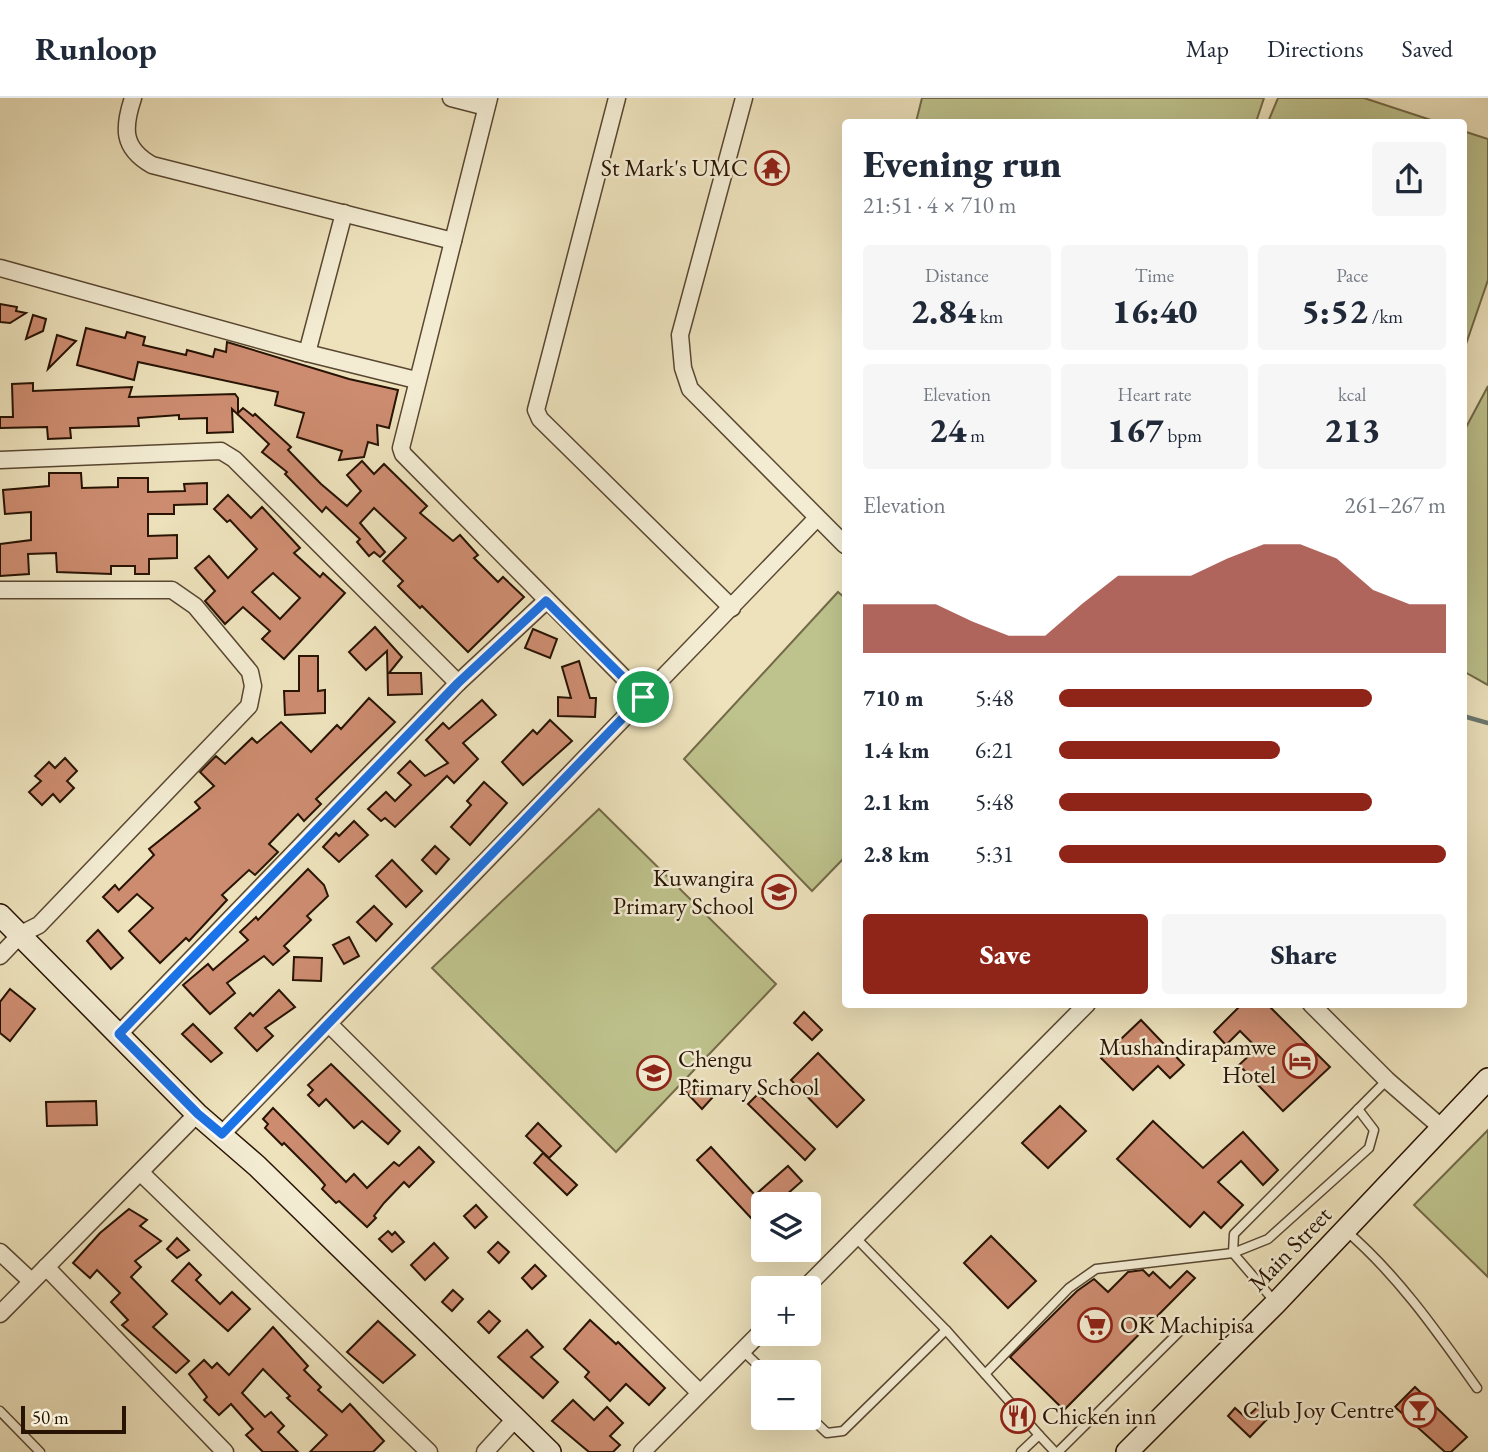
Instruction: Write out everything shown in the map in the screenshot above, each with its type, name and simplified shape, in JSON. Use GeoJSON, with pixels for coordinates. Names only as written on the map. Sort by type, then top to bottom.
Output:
{"type":"FeatureCollection","features":[{"type":"Feature","properties":{"kind":"street"},"geometry":{"type":"LineString","coordinates":[[133,98],[127,124],[127,140],[131,149],[152,164],[453,241]]}},
{"type":"Feature","properties":{"kind":"street"},"geometry":{"type":"LineString","coordinates":[[451,98],[488,102],[416,380],[402,441],[403,454],[643,697]]}},
{"type":"Feature","properties":{"kind":"street"},"geometry":{"type":"LineString","coordinates":[[617,98],[536,410],[540,419],[732,608]]}},
{"type":"Feature","properties":{"kind":"street"},"geometry":{"type":"LineString","coordinates":[[744,98],[680,335],[683,368],[690,389],[842,542]]}},
{"type":"Feature","properties":{"kind":"street"},"geometry":{"type":"LineString","coordinates":[[307,353],[344,213]]}},
{"type":"Feature","properties":{"kind":"street"},"geometry":{"type":"LineString","coordinates":[[0,268],[307,353],[416,380]]}},
{"type":"Feature","properties":{"kind":"street"},"geometry":{"type":"LineString","coordinates":[[0,460],[221,451],[234,458],[458,683]]}},
{"type":"Feature","properties":{"kind":"street"},"geometry":{"type":"LineString","coordinates":[[222,1134],[817,518]]}},
{"type":"Feature","properties":{"kind":"street"},"geometry":{"type":"LineString","coordinates":[[0,590],[172,590],[195,606],[250,672],[253,686],[249,706],[39,925],[22,934],[0,956]]}},
{"type":"Feature","properties":{"kind":"street"},"geometry":{"type":"LineString","coordinates":[[119,1034],[458,683],[546,601]]}},
{"type":"Feature","properties":{"kind":"street"},"geometry":{"type":"LineString","coordinates":[[0,915],[22,934],[198,1114],[222,1134],[550,1452]]}},
{"type":"Feature","properties":{"kind":"street"},"geometry":{"type":"LineString","coordinates":[[817,1276],[1083,1008]]}},
{"type":"Feature","properties":{"kind":"street"},"geometry":{"type":"LineString","coordinates":[[1315,1008],[1387,1080],[1442,1128]]}},
{"type":"Feature","properties":{"kind":"street"},"geometry":{"type":"LineString","coordinates":[[330,1025],[699,1392]]}},
{"type":"Feature","properties":{"kind":"street","name":"Main Street"},"geometry":{"type":"LineString","coordinates":[[1127,1452],[1276,1303],[1488,1079]]}},
{"type":"Feature","properties":{"kind":"street"},"geometry":{"type":"LineString","coordinates":[[0,1314],[198,1114]]}},
{"type":"Feature","properties":{"kind":"street"},"geometry":{"type":"LineString","coordinates":[[141,1173],[429,1452]]}},
{"type":"Feature","properties":{"kind":"street"},"geometry":{"type":"LineString","coordinates":[[0,1252],[31,1281]]}},
{"type":"Feature","properties":{"kind":"street"},"geometry":{"type":"LineString","coordinates":[[46,1267],[225,1452]]}},
{"type":"Feature","properties":{"kind":"street"},"geometry":{"type":"LineString","coordinates":[[642,1452],[751,1341]]}},
{"type":"Feature","properties":{"kind":"street"},"geometry":{"type":"LineString","coordinates":[[485,1452],[515,1419]]}},
{"type":"Feature","properties":{"kind":"lane"},"geometry":{"type":"LineString","coordinates":[[1276,1303],[1233,1253],[1234,1234],[1387,1080]]}},
{"type":"Feature","properties":{"kind":"lane"},"geometry":{"type":"LineString","coordinates":[[985,1374],[1069,1288],[1097,1269],[1233,1253],[1268,1239],[1369,1148],[1374,1130],[1358,1110]]}},
{"type":"Feature","properties":{"kind":"lane"},"geometry":{"type":"LineString","coordinates":[[1345,1230],[1373,1256],[1443,1340],[1477,1388]]}},
{"type":"Feature","properties":{"kind":"lane"},"geometry":{"type":"LineString","coordinates":[[856,1238],[946,1330],[1057,1452],[1183,1328]]}},
{"type":"Feature","properties":{"kind":"lane"},"geometry":{"type":"LineString","coordinates":[[821,1427],[827,1433],[844,1431],[946,1330]]}},
{"type":"Feature","properties":{"kind":"lane"},"geometry":{"type":"LineString","coordinates":[[742,1350],[752,1360]]}},
{"type":"Feature","properties":{"kind":"lane"},"geometry":{"type":"LineString","coordinates":[[0,1411],[40,1452]]}},
{"type":"Feature","properties":{"kind":"lane"},"geometry":{"type":"LineString","coordinates":[[1021,1452],[1039,1435]]}},
{"type":"Feature","properties":{"kind":"green space"},"geometry":{"type":"Polygon","coordinates":[[[922,98],[1264,98],[1257,119],[917,119],[922,98]]]}},
{"type":"Feature","properties":{"kind":"green space"},"geometry":{"type":"Polygon","coordinates":[[[1278,98],[1364,98],[1428,119],[1269,119],[1278,98]]]}},
{"type":"Feature","properties":{"kind":"green space"},"geometry":{"type":"Polygon","coordinates":[[[1467,132],[1488,139],[1488,280],[1467,341],[1467,132]]]}},
{"type":"Feature","properties":{"kind":"green space"},"geometry":{"type":"Polygon","coordinates":[[[1488,386],[1488,685],[1467,673],[1467,425],[1488,386]]]}},
{"type":"Feature","properties":{"kind":"green space"},"geometry":{"type":"Polygon","coordinates":[[[838,592],[842,595],[842,860],[812,891],[684,759],[838,592]]]}},
{"type":"Feature","properties":{"kind":"green space"},"geometry":{"type":"Polygon","coordinates":[[[599,809],[776,984],[616,1152],[432,968],[599,809]]]}},
{"type":"Feature","properties":{"kind":"green space"},"geometry":{"type":"Polygon","coordinates":[[[1488,1130],[1488,1277],[1414,1205],[1488,1130]]]}},
{"type":"Feature","properties":{"kind":"building"},"geometry":{"type":"Polygon","coordinates":[[[0,304],[17,307],[16,311],[26,313],[10,323],[0,322],[0,304]]]}},
{"type":"Feature","properties":{"kind":"building"},"geometry":{"type":"Polygon","coordinates":[[[33,315],[46,319],[43,331],[26,339],[33,315]]]}},
{"type":"Feature","properties":{"kind":"building"},"geometry":{"type":"Polygon","coordinates":[[[86,328],[125,338],[127,332],[145,337],[143,345],[186,355],[187,350],[213,357],[215,349],[226,352],[227,342],[349,379],[398,390],[389,428],[377,425],[378,445],[368,442],[364,457],[339,460],[342,451],[297,437],[304,413],[275,405],[278,392],[138,362],[134,380],[77,365],[86,328]]]}},
{"type":"Feature","properties":{"kind":"building"},"geometry":{"type":"Polygon","coordinates":[[[57,335],[76,341],[48,369],[57,335]]]}},
{"type":"Feature","properties":{"kind":"building"},"geometry":{"type":"Polygon","coordinates":[[[33,383],[33,391],[132,387],[129,397],[235,394],[238,398],[238,413],[243,408],[253,416],[255,414],[291,447],[288,450],[321,484],[347,506],[361,491],[347,475],[362,461],[374,474],[384,464],[427,506],[420,513],[453,541],[460,535],[478,555],[474,558],[498,582],[503,577],[524,597],[468,652],[398,586],[403,581],[383,561],[406,538],[374,508],[360,523],[385,552],[380,557],[374,552],[369,556],[357,542],[360,539],[326,507],[322,512],[285,474],[287,472],[262,452],[269,444],[232,409],[233,432],[207,433],[207,418],[179,419],[179,415],[138,418],[139,426],[70,428],[71,438],[48,439],[47,427],[0,428],[0,417],[13,417],[12,384],[33,383]]]}},
{"type":"Feature","properties":{"kind":"building"},"geometry":{"type":"Polygon","coordinates":[[[49,473],[81,473],[82,488],[118,487],[118,478],[148,478],[148,492],[185,491],[184,484],[207,483],[207,504],[174,505],[174,514],[148,514],[148,536],[177,535],[177,558],[149,559],[149,574],[135,574],[135,566],[111,566],[111,574],[57,572],[56,553],[28,554],[29,574],[0,576],[0,544],[31,540],[31,512],[5,514],[3,490],[49,486],[49,473]]]}},
{"type":"Feature","properties":{"kind":"building"},"geometry":{"type":"Polygon","coordinates":[[[228,495],[251,518],[262,507],[300,548],[294,553],[320,577],[323,573],[345,593],[284,659],[262,639],[270,631],[243,607],[225,624],[205,601],[215,591],[195,568],[209,556],[228,578],[257,549],[230,520],[227,522],[214,509],[228,495]],[[273,573],[252,592],[280,619],[300,598],[273,573]]]}},
{"type":"Feature","properties":{"kind":"building"},"geometry":{"type":"Polygon","coordinates":[[[375,627],[402,657],[389,673],[421,673],[422,694],[388,695],[387,651],[366,670],[349,652],[375,627]]]}},
{"type":"Feature","properties":{"kind":"building"},"geometry":{"type":"Polygon","coordinates":[[[533,629],[557,639],[550,658],[525,648],[533,629]]]}},
{"type":"Feature","properties":{"kind":"building"},"geometry":{"type":"Polygon","coordinates":[[[299,656],[318,656],[318,691],[325,690],[325,713],[285,715],[284,691],[299,691],[299,656]]]}},
{"type":"Feature","properties":{"kind":"building"},"geometry":{"type":"Polygon","coordinates":[[[579,661],[590,698],[596,698],[595,717],[558,716],[558,697],[571,698],[562,667],[579,661]]]}},
{"type":"Feature","properties":{"kind":"building"},"geometry":{"type":"Polygon","coordinates":[[[369,698],[395,722],[316,799],[321,804],[304,821],[298,814],[269,844],[278,852],[255,875],[249,870],[222,895],[227,900],[189,941],[186,938],[160,963],[129,931],[153,908],[137,894],[118,912],[103,897],[115,885],[119,890],[154,855],[149,849],[200,808],[195,802],[214,786],[200,772],[216,756],[225,764],[252,738],[257,743],[281,722],[311,752],[337,725],[341,729],[369,698]]]}},
{"type":"Feature","properties":{"kind":"building"},"geometry":{"type":"Polygon","coordinates":[[[482,700],[496,715],[463,743],[478,759],[454,783],[447,776],[395,827],[385,818],[381,821],[368,809],[386,792],[395,801],[411,785],[398,773],[410,761],[425,776],[448,763],[426,740],[443,723],[449,729],[482,700]]]}},
{"type":"Feature","properties":{"kind":"building"},"geometry":{"type":"Polygon","coordinates":[[[550,720],[572,741],[523,785],[502,762],[533,730],[537,734],[550,720]]]}},
{"type":"Feature","properties":{"kind":"building"},"geometry":{"type":"Polygon","coordinates":[[[65,758],[77,771],[67,781],[74,788],[60,802],[53,794],[42,805],[29,792],[41,781],[35,776],[49,762],[55,768],[65,758]]]}},
{"type":"Feature","properties":{"kind":"building"},"geometry":{"type":"Polygon","coordinates":[[[484,782],[507,803],[470,845],[451,827],[471,805],[467,801],[484,782]]]}},
{"type":"Feature","properties":{"kind":"building"},"geometry":{"type":"Polygon","coordinates":[[[354,821],[368,835],[339,862],[323,847],[336,833],[339,836],[354,821]]]}},
{"type":"Feature","properties":{"kind":"building"},"geometry":{"type":"Polygon","coordinates":[[[435,846],[449,859],[436,874],[422,860],[435,846]]]}},
{"type":"Feature","properties":{"kind":"building"},"geometry":{"type":"Polygon","coordinates":[[[392,860],[422,891],[406,907],[376,876],[392,860]]]}},
{"type":"Feature","properties":{"kind":"building"},"geometry":{"type":"Polygon","coordinates":[[[308,869],[324,885],[328,896],[307,916],[311,920],[284,946],[289,951],[273,965],[264,956],[227,983],[235,993],[210,1014],[183,985],[208,964],[213,970],[248,940],[240,932],[256,917],[258,920],[308,869]]]}},
{"type":"Feature","properties":{"kind":"building"},"geometry":{"type":"Polygon","coordinates":[[[374,906],[392,924],[376,941],[357,922],[374,906]]]}},
{"type":"Feature","properties":{"kind":"building"},"geometry":{"type":"Polygon","coordinates":[[[98,930],[123,958],[111,969],[87,941],[98,930]]]}},
{"type":"Feature","properties":{"kind":"building"},"geometry":{"type":"Polygon","coordinates":[[[349,937],[359,956],[344,964],[333,945],[349,937]]]}},
{"type":"Feature","properties":{"kind":"building"},"geometry":{"type":"Polygon","coordinates":[[[294,957],[322,958],[321,981],[293,980],[294,957]]]}},
{"type":"Feature","properties":{"kind":"building"},"geometry":{"type":"Polygon","coordinates":[[[10,989],[35,1009],[10,1041],[0,1033],[0,1002],[10,989]]]}},
{"type":"Feature","properties":{"kind":"building"},"geometry":{"type":"Polygon","coordinates":[[[279,990],[295,1007],[265,1028],[273,1036],[257,1051],[235,1028],[250,1013],[253,1016],[279,990]]]}},
{"type":"Feature","properties":{"kind":"building","name":"Mushandirapamwe Hotel"},"geometry":{"type":"Polygon","coordinates":[[[1238,1008],[1271,1008],[1330,1067],[1283,1111],[1239,1065],[1257,1048],[1240,1031],[1226,1045],[1214,1032],[1238,1008]]]}},
{"type":"Feature","properties":{"kind":"building"},"geometry":{"type":"Polygon","coordinates":[[[804,1012],[822,1030],[812,1040],[794,1023],[804,1012]]]}},
{"type":"Feature","properties":{"kind":"building"},"geometry":{"type":"Polygon","coordinates":[[[1141,1020],[1184,1065],[1170,1078],[1158,1066],[1133,1090],[1101,1058],[1141,1020]]]}},
{"type":"Feature","properties":{"kind":"building"},"geometry":{"type":"Polygon","coordinates":[[[193,1024],[222,1053],[211,1062],[182,1034],[193,1024]]]}},
{"type":"Feature","properties":{"kind":"building"},"geometry":{"type":"Polygon","coordinates":[[[818,1053],[864,1100],[837,1127],[791,1080],[818,1053]]]}},
{"type":"Feature","properties":{"kind":"building"},"geometry":{"type":"Polygon","coordinates":[[[331,1064],[400,1131],[388,1144],[362,1121],[354,1128],[326,1099],[319,1106],[308,1095],[313,1090],[308,1085],[331,1064]]]}},
{"type":"Feature","properties":{"kind":"building"},"geometry":{"type":"Polygon","coordinates":[[[695,1080],[712,1098],[702,1109],[684,1090],[695,1080]]]}},
{"type":"Feature","properties":{"kind":"building"},"geometry":{"type":"Polygon","coordinates":[[[758,1094],[815,1149],[805,1160],[748,1104],[758,1094]]]}},
{"type":"Feature","properties":{"kind":"building"},"geometry":{"type":"Polygon","coordinates":[[[96,1101],[97,1125],[47,1126],[46,1102],[96,1101]]]}},
{"type":"Feature","properties":{"kind":"building"},"geometry":{"type":"Polygon","coordinates":[[[1060,1106],[1086,1131],[1048,1168],[1022,1143],[1060,1106]]]}},
{"type":"Feature","properties":{"kind":"building"},"geometry":{"type":"Polygon","coordinates":[[[273,1108],[346,1182],[354,1174],[367,1188],[394,1162],[399,1166],[419,1147],[434,1162],[409,1187],[404,1182],[384,1203],[374,1216],[376,1218],[367,1227],[339,1201],[336,1203],[322,1189],[325,1185],[319,1178],[265,1128],[268,1124],[263,1119],[273,1108]]]}},
{"type":"Feature","properties":{"kind":"building"},"geometry":{"type":"Polygon","coordinates":[[[1153,1121],[1203,1168],[1243,1132],[1278,1170],[1263,1185],[1241,1161],[1218,1182],[1243,1205],[1221,1228],[1204,1212],[1190,1227],[1117,1159],[1153,1121]]]}},
{"type":"Feature","properties":{"kind":"building"},"geometry":{"type":"Polygon","coordinates":[[[538,1123],[561,1146],[549,1158],[526,1136],[538,1123]]]}},
{"type":"Feature","properties":{"kind":"building"},"geometry":{"type":"Polygon","coordinates":[[[711,1147],[752,1192],[751,1218],[697,1160],[711,1147]]]}},
{"type":"Feature","properties":{"kind":"building"},"geometry":{"type":"Polygon","coordinates":[[[543,1153],[577,1185],[567,1195],[534,1163],[543,1153]]]}},
{"type":"Feature","properties":{"kind":"building"},"geometry":{"type":"Polygon","coordinates":[[[788,1166],[802,1181],[790,1192],[758,1192],[788,1166]]]}},
{"type":"Feature","properties":{"kind":"building"},"geometry":{"type":"Polygon","coordinates":[[[476,1205],[487,1217],[475,1228],[464,1216],[476,1205]]]}},
{"type":"Feature","properties":{"kind":"building"},"geometry":{"type":"Polygon","coordinates":[[[129,1209],[147,1220],[140,1226],[161,1241],[135,1261],[141,1267],[131,1277],[167,1314],[153,1327],[189,1361],[176,1373],[122,1325],[128,1320],[111,1302],[120,1293],[97,1270],[90,1278],[73,1263],[100,1233],[129,1209]]]}},
{"type":"Feature","properties":{"kind":"building"},"geometry":{"type":"Polygon","coordinates":[[[388,1231],[392,1235],[395,1232],[404,1242],[392,1252],[379,1239],[388,1231]]]}},
{"type":"Feature","properties":{"kind":"building"},"geometry":{"type":"Polygon","coordinates":[[[991,1236],[1036,1281],[1008,1308],[964,1263],[991,1236]]]}},
{"type":"Feature","properties":{"kind":"building"},"geometry":{"type":"Polygon","coordinates":[[[177,1238],[189,1250],[177,1258],[167,1249],[177,1238]]]}},
{"type":"Feature","properties":{"kind":"building"},"geometry":{"type":"Polygon","coordinates":[[[498,1242],[509,1252],[499,1263],[488,1252],[498,1242]]]}},
{"type":"Feature","properties":{"kind":"building"},"geometry":{"type":"Polygon","coordinates":[[[434,1243],[448,1258],[425,1280],[411,1265],[434,1243]]]}},
{"type":"Feature","properties":{"kind":"building"},"geometry":{"type":"Polygon","coordinates":[[[189,1263],[201,1275],[196,1280],[220,1304],[232,1292],[250,1309],[228,1331],[172,1281],[189,1263]]]}},
{"type":"Feature","properties":{"kind":"building"},"geometry":{"type":"Polygon","coordinates":[[[535,1265],[546,1276],[532,1289],[522,1278],[535,1265]]]}},
{"type":"Feature","properties":{"kind":"building","name":"OK Machipisa"},"geometry":{"type":"Polygon","coordinates":[[[1143,1270],[1149,1276],[1153,1272],[1170,1288],[1187,1271],[1195,1278],[1064,1410],[1010,1357],[1077,1291],[1094,1279],[1108,1292],[1128,1272],[1143,1270]]]}},
{"type":"Feature","properties":{"kind":"building"},"geometry":{"type":"Polygon","coordinates":[[[453,1290],[463,1299],[452,1311],[442,1302],[453,1290]]]}},
{"type":"Feature","properties":{"kind":"building"},"geometry":{"type":"Polygon","coordinates":[[[489,1311],[500,1321],[489,1333],[478,1322],[489,1311]]]}},
{"type":"Feature","properties":{"kind":"building"},"geometry":{"type":"Polygon","coordinates":[[[590,1320],[616,1344],[618,1342],[665,1388],[649,1405],[626,1384],[610,1401],[585,1377],[589,1372],[564,1349],[590,1320]]]}},
{"type":"Feature","properties":{"kind":"building"},"geometry":{"type":"Polygon","coordinates":[[[378,1321],[415,1355],[383,1383],[347,1352],[378,1321]]]}},
{"type":"Feature","properties":{"kind":"building"},"geometry":{"type":"Polygon","coordinates":[[[273,1327],[308,1366],[304,1370],[321,1387],[318,1390],[342,1412],[350,1404],[384,1441],[373,1452],[310,1452],[327,1435],[287,1398],[290,1396],[263,1369],[242,1393],[265,1417],[271,1412],[284,1426],[278,1432],[298,1452],[263,1452],[246,1435],[253,1429],[231,1404],[219,1415],[204,1400],[207,1397],[189,1374],[204,1360],[212,1368],[217,1363],[229,1375],[273,1327]]]}},
{"type":"Feature","properties":{"kind":"building"},"geometry":{"type":"Polygon","coordinates":[[[527,1330],[543,1347],[531,1357],[558,1382],[543,1398],[498,1357],[527,1330]]]}},
{"type":"Feature","properties":{"kind":"building"},"geometry":{"type":"Polygon","coordinates":[[[1415,1387],[1467,1437],[1451,1452],[1445,1452],[1395,1407],[1415,1387]]]}},
{"type":"Feature","properties":{"kind":"building"},"geometry":{"type":"Polygon","coordinates":[[[573,1400],[594,1420],[607,1407],[623,1423],[610,1436],[620,1445],[613,1452],[589,1452],[552,1421],[573,1400]]]}},
{"type":"Feature","properties":{"kind":"building"},"geometry":{"type":"Polygon","coordinates":[[[1263,1402],[1273,1413],[1250,1437],[1228,1416],[1235,1408],[1246,1418],[1263,1402]]]}},
{"type":"Feature","properties":{"kind":"waterway"},"geometry":{"type":"LineString","coordinates":[[1467,717],[1488,723]]}},
{"type":"Feature","properties":{"kind":"place","name":"St Mark's UMC"},"geometry":{"type":"Point","coordinates":[772,168]}},
{"type":"Feature","properties":{"kind":"place","name":"Kuwangira Primary School"},"geometry":{"type":"Point","coordinates":[779,892]}},
{"type":"Feature","properties":{"kind":"place","name":"Mushandirapamwe Hotel"},"geometry":{"type":"Point","coordinates":[1300,1061]}},
{"type":"Feature","properties":{"kind":"place","name":"Chengu Primary School"},"geometry":{"type":"Point","coordinates":[654,1073]}},
{"type":"Feature","properties":{"kind":"place","name":"OK Machipisa"},"geometry":{"type":"Point","coordinates":[1095,1325]}},
{"type":"Feature","properties":{"kind":"place","name":"Club Joy Centre"},"geometry":{"type":"Point","coordinates":[1419,1410]}},
{"type":"Feature","properties":{"kind":"place","name":"Chicken inn"},"geometry":{"type":"Point","coordinates":[1018,1416]}},
{"type":"Feature","properties":{"kind":"route"},"geometry":{"type":"LineString","coordinates":[[546,601],[643,697],[330,1025],[222,1134],[198,1114],[119,1034],[458,683],[546,601]]}}]}
